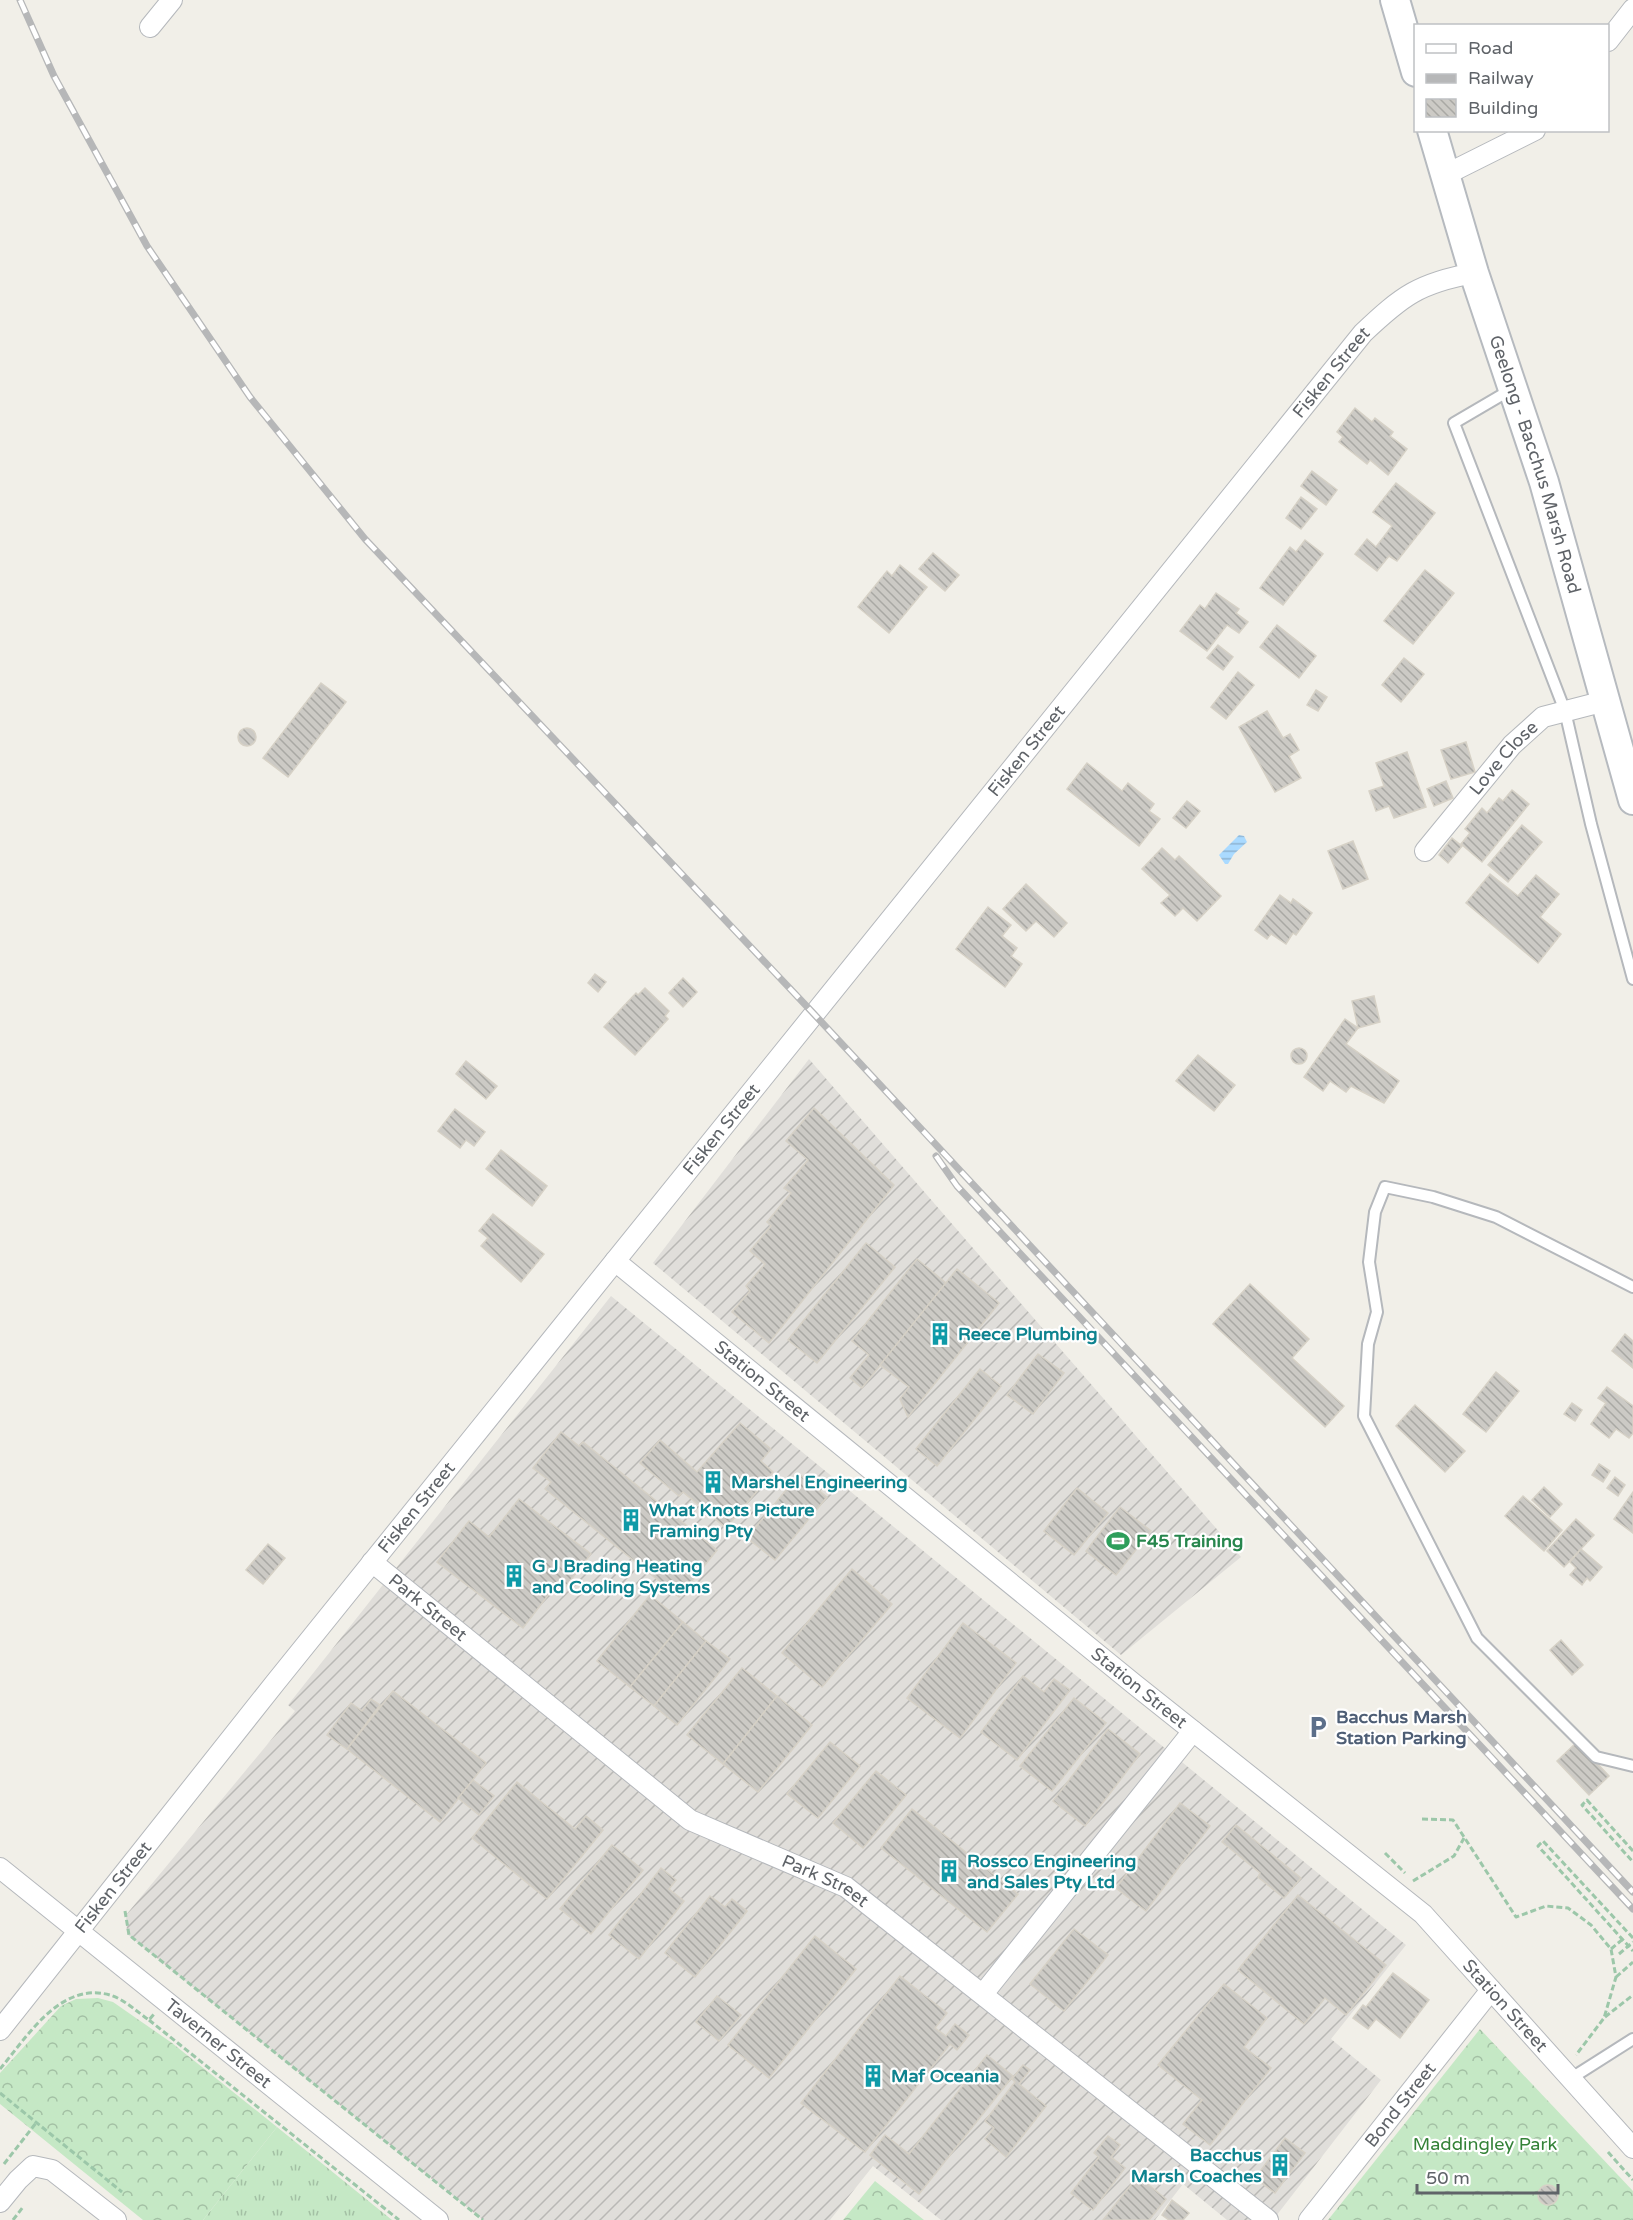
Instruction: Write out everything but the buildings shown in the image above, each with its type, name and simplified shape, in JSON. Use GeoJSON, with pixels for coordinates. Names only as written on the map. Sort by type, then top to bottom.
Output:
{"type":"FeatureCollection","features":[{"type":"Feature","properties":{"kind":"main road"},"geometry":{"type":"LineString","coordinates":[[1395,0],[1414,65]]}},
{"type":"Feature","properties":{"kind":"main road","name":"Geelong - Bacchus Marsh Road"},"geometry":{"type":"LineString","coordinates":[[1433,132],[1474,273],[1544,482],[1633,800]]}},
{"type":"Feature","properties":{"kind":"street"},"geometry":{"type":"LineString","coordinates":[[150,27],[172,0]]}},
{"type":"Feature","properties":{"kind":"street"},"geometry":{"type":"LineString","coordinates":[[1609,40],[1633,9]]}},
{"type":"Feature","properties":{"kind":"street"},"geometry":{"type":"LineString","coordinates":[[1445,175],[1531,132]]}},
{"type":"Feature","properties":{"kind":"street","name":"Fisken Street"},"geometry":{"type":"LineString","coordinates":[[0,2030],[372,1562],[1363,333],[1399,299],[1440,279],[1474,273]]}},
{"type":"Feature","properties":{"kind":"street","name":"Love Close"},"geometry":{"type":"LineString","coordinates":[[1425,851],[1512,745],[1543,717],[1605,701]]}},
{"type":"Feature","properties":{"kind":"street","name":"Station Street"},"geometry":{"type":"LineString","coordinates":[[615,1261],[1423,1914],[1633,2148]]}},
{"type":"Feature","properties":{"kind":"street","name":"Park Street"},"geometry":{"type":"LineString","coordinates":[[372,1562],[690,1821],[846,1887],[1268,2220]]}},
{"type":"Feature","properties":{"kind":"street"},"geometry":{"type":"LineString","coordinates":[[983,1994],[1194,1731]]}},
{"type":"Feature","properties":{"kind":"street","name":"Taverner Street"},"geometry":{"type":"LineString","coordinates":[[0,1868],[438,2220]]}},
{"type":"Feature","properties":{"kind":"street","name":"Bond Street"},"geometry":{"type":"LineString","coordinates":[[1309,2220],[1491,1990]]}},
{"type":"Feature","properties":{"kind":"street"},"geometry":{"type":"LineString","coordinates":[[0,2202],[33,2166],[52,2170],[116,2220]]}},
{"type":"Feature","properties":{"kind":"lane"},"geometry":{"type":"LineString","coordinates":[[1512,389],[1454,423],[1565,711],[1590,824],[1633,979]]}},
{"type":"Feature","properties":{"kind":"lane"},"geometry":{"type":"LineString","coordinates":[[1633,1287],[1496,1217],[1433,1197],[1385,1188],[1375,1212],[1369,1262],[1377,1312],[1368,1344],[1364,1416],[1477,1638],[1596,1757],[1633,1766]]}},
{"type":"Feature","properties":{"kind":"lane"},"geometry":{"type":"LineString","coordinates":[[1566,2074],[1633,2039]]}},
{"type":"Feature","properties":{"kind":"path"},"geometry":{"type":"LineString","coordinates":[[1633,1851],[1587,1800],[1582,1805],[1633,1862]]}},
{"type":"Feature","properties":{"kind":"path"},"geometry":{"type":"LineString","coordinates":[[1422,1819],[1453,1820],[1516,1917],[1546,1906],[1568,1908],[1591,1925],[1611,1949],[1616,1977],[1604,2018]]}},
{"type":"Feature","properties":{"kind":"path"},"geometry":{"type":"LineString","coordinates":[[1413,1881],[1454,1856],[1464,1838]]}},
{"type":"Feature","properties":{"kind":"path"},"geometry":{"type":"LineString","coordinates":[[1619,1954],[1633,1940],[1543,1841],[1538,1846],[1623,1939],[1633,1951]]}},
{"type":"Feature","properties":{"kind":"path"},"geometry":{"type":"LineString","coordinates":[[125,1911],[129,1935],[483,2220]]}},
{"type":"Feature","properties":{"kind":"path"},"geometry":{"type":"LineString","coordinates":[[1611,1949],[1623,1939]]}},
{"type":"Feature","properties":{"kind":"path"},"geometry":{"type":"LineString","coordinates":[[1616,1977],[1633,1962]]}},
{"type":"Feature","properties":{"kind":"path"},"geometry":{"type":"LineString","coordinates":[[0,2069],[61,2001],[69,1996],[97,1993]]}},
{"type":"Feature","properties":{"kind":"path"},"geometry":{"type":"LineString","coordinates":[[1566,2074],[1604,2018],[1633,1995]]}},
{"type":"Feature","properties":{"kind":"path"},"geometry":{"type":"LineString","coordinates":[[149,2020],[399,2220]]}},
{"type":"Feature","properties":{"kind":"path"},"geometry":{"type":"LineString","coordinates":[[0,2093],[122,2192]]}},
{"type":"Feature","properties":{"kind":"path"},"geometry":{"type":"LineString","coordinates":[[1,2169],[36,2123]]}},
{"type":"Feature","properties":{"kind":"shaded area"},"geometry":{"type":"Polygon","coordinates":[[[809,1059],[1241,1557],[1121,1655],[653,1263],[809,1059]]]}},
{"type":"Feature","properties":{"kind":"shaded area"},"geometry":{"type":"Polygon","coordinates":[[[611,1296],[1406,1945],[1331,2039],[1381,2080],[1273,2220],[1227,2220],[1183,2184],[1155,2220],[941,2220],[873,2166],[830,2220],[483,2220],[127,1934],[126,1915],[295,1711],[288,1705],[611,1296]]]}},
{"type":"Feature","properties":{"kind":"green space"},"geometry":{"type":"Polygon","coordinates":[[[98,1998],[113,2002],[172,2043],[277,2127],[203,2220],[143,2220],[0,2104],[0,2073],[61,2006],[76,1999],[98,1998]]]}},
{"type":"Feature","properties":{"kind":"green space","name":"Maddingley Park"},"geometry":{"type":"Polygon","coordinates":[[[1480,2029],[1633,2191],[1633,2220],[1328,2220],[1480,2029]]]}},
{"type":"Feature","properties":{"kind":"green space"},"geometry":{"type":"Polygon","coordinates":[[[277,2127],[392,2220],[203,2220],[277,2127]]]}},
{"type":"Feature","properties":{"kind":"green space"},"geometry":{"type":"Polygon","coordinates":[[[875,2181],[924,2220],[843,2220],[875,2181]]]}},
{"type":"Feature","properties":{"kind":"water"},"geometry":{"type":"Polygon","coordinates":[[[1239,835],[1244,836],[1247,842],[1234,854],[1228,864],[1225,864],[1219,855],[1239,835]]]}},
{"type":"Feature","properties":{"kind":"railway"},"geometry":{"type":"LineString","coordinates":[[20,0],[54,76],[147,246],[250,397],[365,539],[814,1014],[1633,1892]]}},
{"type":"Feature","properties":{"kind":"railway"},"geometry":{"type":"LineString","coordinates":[[936,1156],[957,1186],[1633,1909]]}},
{"type":"Feature","properties":{"kind":"place","name":"Reece Plumbing"},"geometry":{"type":"Point","coordinates":[940,1334]}},
{"type":"Feature","properties":{"kind":"place","name":"Marshel Engineering"},"geometry":{"type":"Point","coordinates":[713,1482]}},
{"type":"Feature","properties":{"kind":"place","name":"What Knots Picture Framing Pty"},"geometry":{"type":"Point","coordinates":[631,1520]}},
{"type":"Feature","properties":{"kind":"place","name":"F45 Training"},"geometry":{"type":"Point","coordinates":[1118,1541]}},
{"type":"Feature","properties":{"kind":"place","name":"G J Brading Heating and Cooling Systems"},"geometry":{"type":"Point","coordinates":[514,1576]}},
{"type":"Feature","properties":{"kind":"place","name":"Bacchus Marsh Station Parking"},"geometry":{"type":"Point","coordinates":[1318,1727]}},
{"type":"Feature","properties":{"kind":"place","name":"Rossco Engineering and Sales Pty Ltd"},"geometry":{"type":"Point","coordinates":[949,1871]}},
{"type":"Feature","properties":{"kind":"place","name":"Maf Oceania"},"geometry":{"type":"Point","coordinates":[873,2076]}},
{"type":"Feature","properties":{"kind":"place","name":"Bacchus Marsh Coaches"},"geometry":{"type":"Point","coordinates":[1280,2165]}}]}
